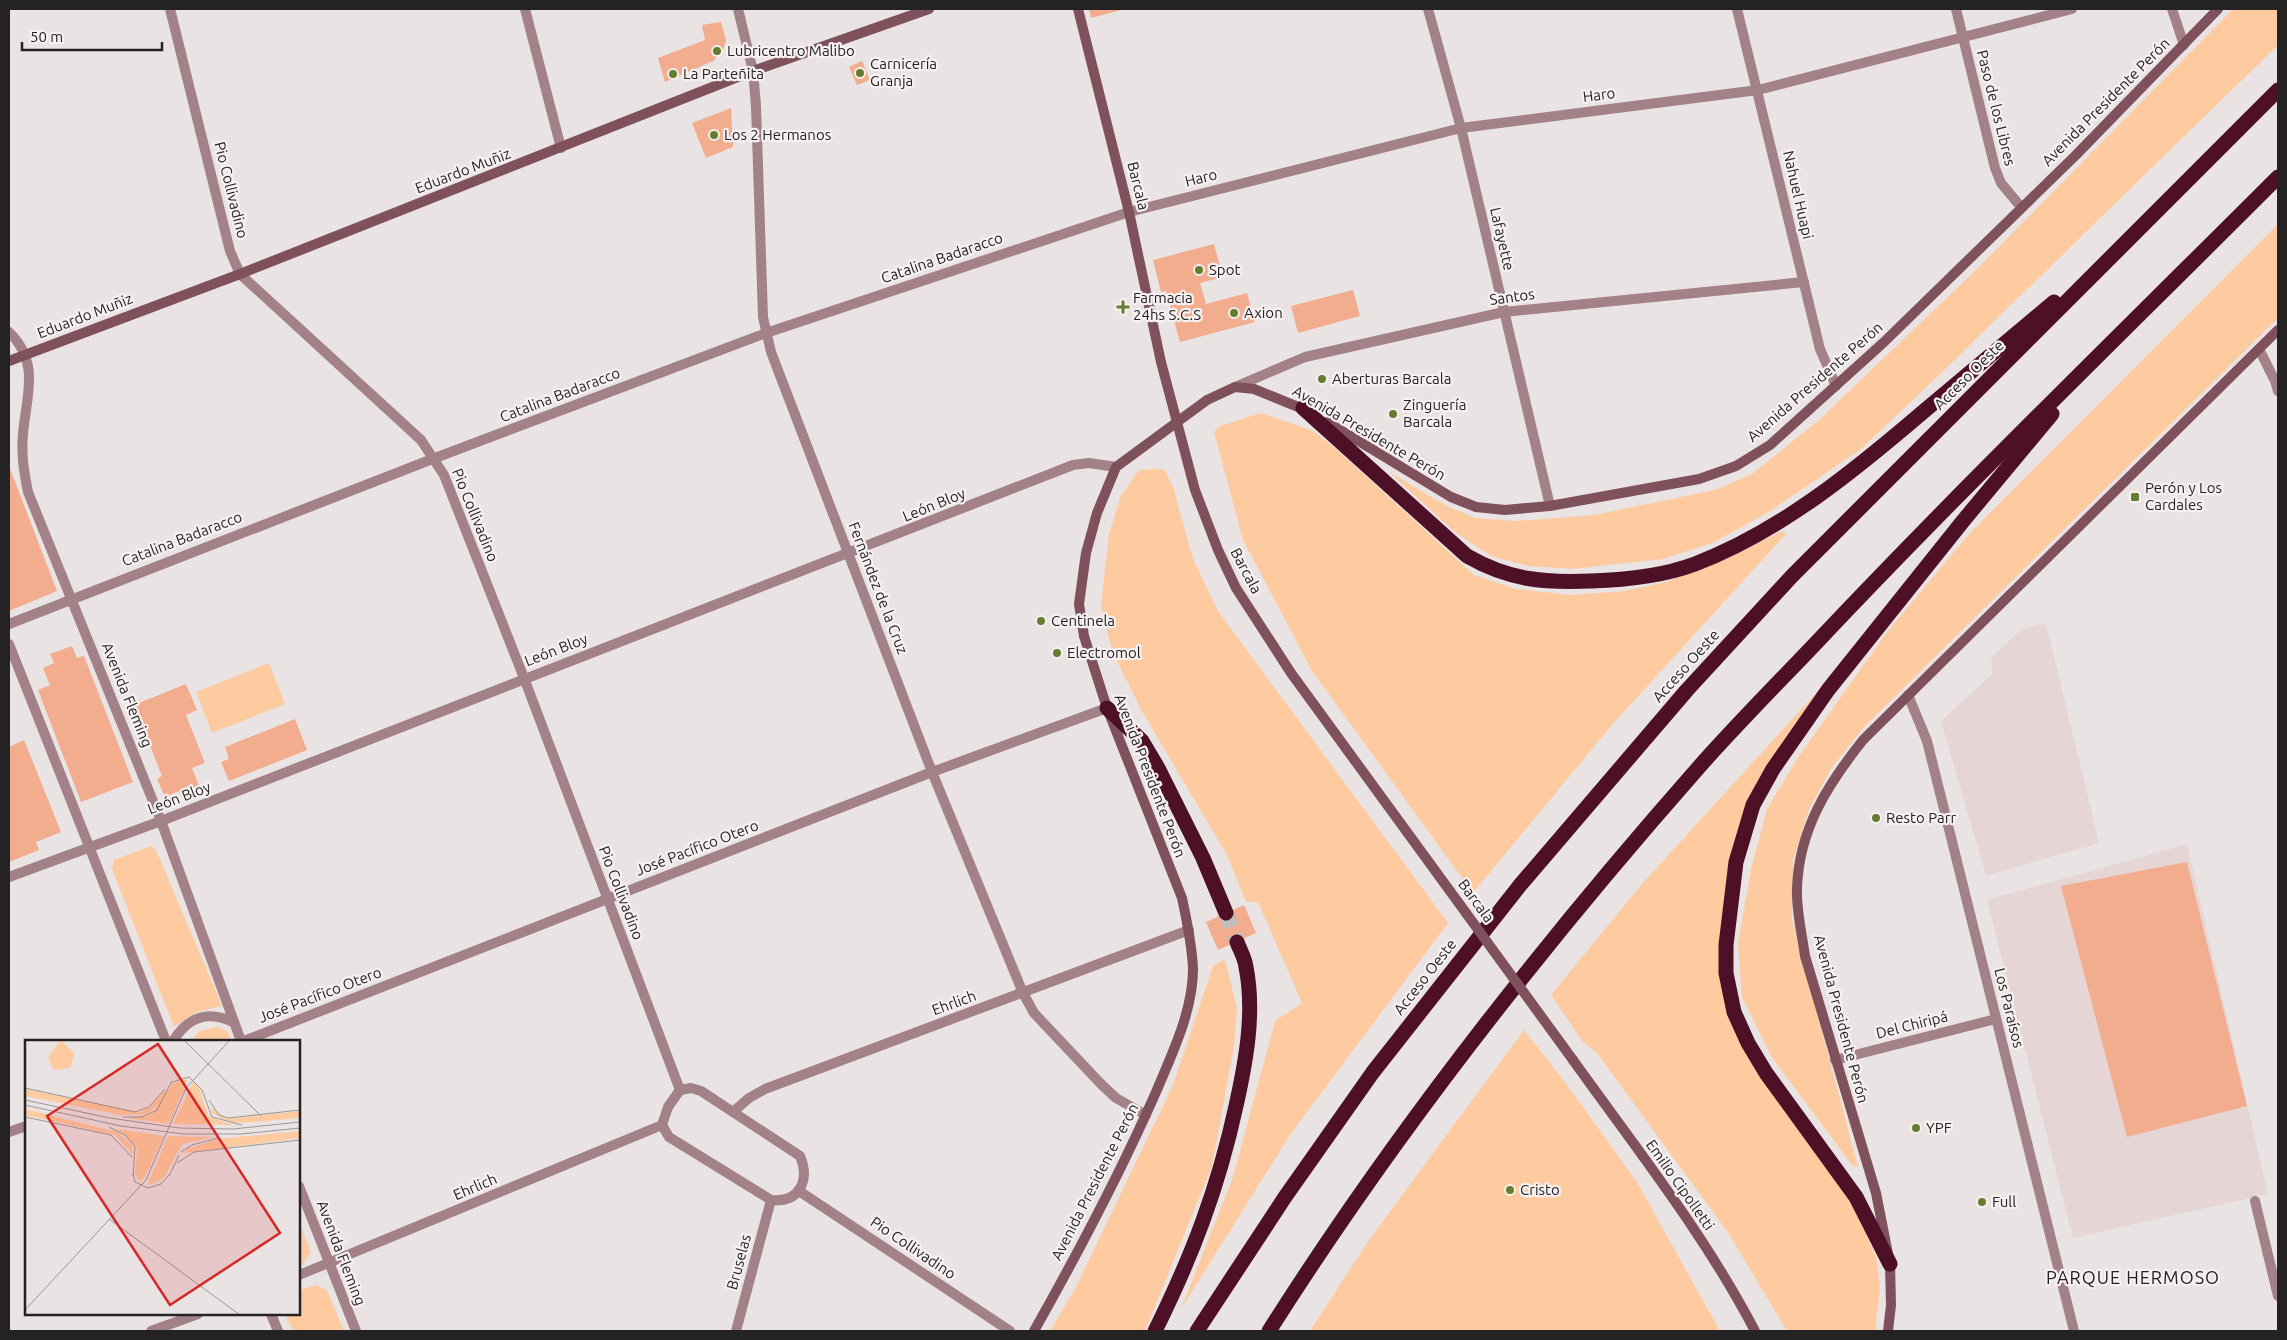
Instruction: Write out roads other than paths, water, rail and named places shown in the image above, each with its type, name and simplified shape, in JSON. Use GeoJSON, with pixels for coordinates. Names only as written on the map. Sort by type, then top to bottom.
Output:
{"type":"FeatureCollection","features":[{"type":"Feature","properties":{"kind":"highway","name":"Acceso Oeste"},"geometry":{"type":"LineString","coordinates":[[1197,1331],[1285,1197],[1373,1072],[1575,819],[1687,690],[1792,576],[2278,90]]}},
{"type":"Feature","properties":{"kind":"highway"},"geometry":{"type":"LineString","coordinates":[[1269,1331],[1353,1206],[1460,1057],[1573,916],[1701,765],[1923,530],[2278,177]]}},
{"type":"Feature","properties":{"kind":"highway"},"geometry":{"type":"LineString","coordinates":[[1304,408],[1467,556],[1489,569],[1533,581],[1564,582],[1647,576],[1693,565],[1784,520],[1868,459],[2135,234]]}},
{"type":"Feature","properties":{"kind":"highway"},"geometry":{"type":"LineString","coordinates":[[1890,1264],[1856,1197],[1766,1073],[1748,1044],[1734,1012],[1726,964],[1736,862],[1753,805],[1773,769],[1828,690],[1963,521],[2111,344]]}},
{"type":"Feature","properties":{"kind":"highway"},"geometry":{"type":"LineString","coordinates":[[1107,708],[1142,741],[1158,768],[1203,858],[1226,913]]}},
{"type":"Feature","properties":{"kind":"highway"},"geometry":{"type":"LineString","coordinates":[[1155,1331],[1198,1240],[1224,1160],[1242,1079],[1249,1028],[1250,998],[1246,965],[1237,942]]}},
{"type":"Feature","properties":{"kind":"street","name":"Pio Collivadino"},"geometry":{"type":"LineString","coordinates":[[170,9],[230,251],[240,274],[421,440],[435,458],[524,678],[680,1090]]}},
{"type":"Feature","properties":{"kind":"street"},"geometry":{"type":"LineString","coordinates":[[524,9],[561,148]]}},
{"type":"Feature","properties":{"kind":"street","name":"Fernández de la Cruz"},"geometry":{"type":"LineString","coordinates":[[738,9],[753,71],[756,106],[763,317],[771,352],[932,772],[1023,993],[1034,1013],[1101,1084],[1116,1098],[1146,1115]]}},
{"type":"Feature","properties":{"kind":"street","name":"Eduardo Muñiz"},"geometry":{"type":"LineString","coordinates":[[9,361],[240,274],[753,71],[929,9]]}},
{"type":"Feature","properties":{"kind":"street","name":"Barcala"},"geometry":{"type":"LineString","coordinates":[[1078,9],[1129,212],[1161,362],[1195,490],[1218,550],[1236,588],[1291,673],[1573,1060]]}},
{"type":"Feature","properties":{"kind":"street","name":"Lafayette"},"geometry":{"type":"LineString","coordinates":[[1428,9],[1461,128],[1550,506]]}},
{"type":"Feature","properties":{"kind":"street","name":"Nahuel Huapi"},"geometry":{"type":"LineString","coordinates":[[1737,9],[1820,349],[1836,386]]}},
{"type":"Feature","properties":{"kind":"street","name":"Paso de los Libres"},"geometry":{"type":"LineString","coordinates":[[1956,9],[1995,168],[2001,183],[2022,208]]}},
{"type":"Feature","properties":{"kind":"street","name":"Haro"},"geometry":{"type":"LineString","coordinates":[[1129,212],[1461,128],[1758,90],[2072,9]]}},
{"type":"Feature","properties":{"kind":"street"},"geometry":{"type":"LineString","coordinates":[[2172,9],[2184,45]]}},
{"type":"Feature","properties":{"kind":"street","name":"Avenida Presidente Perón"},"geometry":{"type":"LineString","coordinates":[[1235,387],[1260,391],[1304,408],[1460,500],[1476,507],[1506,510],[1550,506],[1700,479],[1736,466],[1770,445],[1883,343],[2022,208],[2218,9]]}},
{"type":"Feature","properties":{"kind":"street","name":"Catalina Badaracco"},"geometry":{"type":"LineString","coordinates":[[9,624],[71,598],[435,458],[766,333],[1129,212]]}},
{"type":"Feature","properties":{"kind":"street","name":"Santos"},"geometry":{"type":"LineString","coordinates":[[1235,387],[1304,357],[1504,312],[1804,282]]}},
{"type":"Feature","properties":{"kind":"street","name":"Avenida Presidente Perón"},"geometry":{"type":"LineString","coordinates":[[1888,1331],[1891,1305],[1890,1264],[1876,1194],[1835,1060],[1806,956],[1799,921],[1797,888],[1800,864],[1806,838],[1818,806],[1835,774],[1863,740],[2278,330]]}},
{"type":"Feature","properties":{"kind":"street"},"geometry":{"type":"LineString","coordinates":[[9,332],[26,355]]}},
{"type":"Feature","properties":{"kind":"street"},"geometry":{"type":"LineString","coordinates":[[2259,349],[2278,391]]}},
{"type":"Feature","properties":{"kind":"street","name":"Avenida Fleming"},"geometry":{"type":"LineString","coordinates":[[26,355],[31,377],[23,434],[22,460],[28,492],[161,821],[233,1022],[242,1040]]}},
{"type":"Feature","properties":{"kind":"street"},"geometry":{"type":"LineString","coordinates":[[1116,466],[1207,400],[1235,387]]}},
{"type":"Feature","properties":{"kind":"street","name":"León Bloy"},"geometry":{"type":"LineString","coordinates":[[9,877],[161,821],[524,678],[1073,466],[1089,463],[1116,466]]}},
{"type":"Feature","properties":{"kind":"street","name":"Avenida Presidente Perón"},"geometry":{"type":"LineString","coordinates":[[1034,1331],[1082,1245],[1146,1115],[1173,1053],[1186,1009],[1193,970],[1189,930],[1182,898],[1107,708],[1084,636],[1079,604],[1086,553],[1097,513],[1116,466]]}},
{"type":"Feature","properties":{"kind":"street"},"geometry":{"type":"LineString","coordinates":[[9,644],[166,1040]]}},
{"type":"Feature","properties":{"kind":"street","name":"Los Paraísos"},"geometry":{"type":"LineString","coordinates":[[1908,695],[1926,741],[2074,1331]]}},
{"type":"Feature","properties":{"kind":"street","name":"José Pacífico Otero"},"geometry":{"type":"LineString","coordinates":[[245,1040],[932,772],[1107,708]]}},
{"type":"Feature","properties":{"kind":"street","name":"Ehrlich"},"geometry":{"type":"LineString","coordinates":[[733,1112],[749,1098],[765,1089],[1189,930]]}},
{"type":"Feature","properties":{"kind":"street"},"geometry":{"type":"LineString","coordinates":[[174,1040],[186,1025],[200,1017],[212,1015],[233,1022]]}},
{"type":"Feature","properties":{"kind":"street","name":"Del Chiripá"},"geometry":{"type":"LineString","coordinates":[[1835,1060],[1996,1019]]}},
{"type":"Feature","properties":{"kind":"street","name":"Emilio Cipolletti"},"geometry":{"type":"LineString","coordinates":[[1573,1060],[1673,1199],[1739,1301],[1755,1331]]}},
{"type":"Feature","properties":{"kind":"street"},"geometry":{"type":"LineString","coordinates":[[691,1088],[701,1091],[733,1112],[800,1156],[806,1169],[799,1191],[781,1201],[772,1200],[669,1137],[662,1125],[668,1107],[680,1090],[691,1088]]}},
{"type":"Feature","properties":{"kind":"street","name":"Ehrlich"},"geometry":{"type":"LineString","coordinates":[[300,1275],[330,1264],[662,1125]]}},
{"type":"Feature","properties":{"kind":"street"},"geometry":{"type":"LineString","coordinates":[[9,1132],[25,1126]]}},
{"type":"Feature","properties":{"kind":"street","name":"Avenida Fleming"},"geometry":{"type":"LineString","coordinates":[[300,1189],[356,1331]]}},
{"type":"Feature","properties":{"kind":"street","name":"Pio Collivadino"},"geometry":{"type":"LineString","coordinates":[[799,1191],[1010,1331]]}},
{"type":"Feature","properties":{"kind":"street","name":"Bruselas"},"geometry":{"type":"LineString","coordinates":[[736,1331],[772,1200]]}},
{"type":"Feature","properties":{"kind":"street"},"geometry":{"type":"LineString","coordinates":[[2255,1201],[2274,1264],[2278,1296]]}},
{"type":"Feature","properties":{"kind":"street"},"geometry":{"type":"LineString","coordinates":[[152,1331],[195,1315]]}},
{"type":"Feature","properties":{"kind":"street"},"geometry":{"type":"LineString","coordinates":[[271,1315],[278,1331]]}},
{"type":"Feature","properties":{"kind":"tunnel"},"geometry":{"type":"LineString","coordinates":[[1226,913],[1237,942]]}},
{"type":"Feature","properties":{"kind":"place","name":"Lubricentro Malibo"},"geometry":{"type":"Point","coordinates":[717,51]}},
{"type":"Feature","properties":{"kind":"place","name":"Carnicería Granja"},"geometry":{"type":"Point","coordinates":[860,73]}},
{"type":"Feature","properties":{"kind":"place","name":"La Parteñita"},"geometry":{"type":"Point","coordinates":[673,74]}},
{"type":"Feature","properties":{"kind":"place","name":"Los 2 Hermanos"},"geometry":{"type":"Point","coordinates":[714,135]}},
{"type":"Feature","properties":{"kind":"place","name":"Spot"},"geometry":{"type":"Point","coordinates":[1199,270]}},
{"type":"Feature","properties":{"kind":"place","name":"Farmacia 24hs S.C.S"},"geometry":{"type":"Point","coordinates":[1123,307]}},
{"type":"Feature","properties":{"kind":"place","name":"Axion"},"geometry":{"type":"Point","coordinates":[1234,313]}},
{"type":"Feature","properties":{"kind":"place","name":"Aberturas Barcala"},"geometry":{"type":"Point","coordinates":[1322,379]}},
{"type":"Feature","properties":{"kind":"place","name":"Zinguería Barcala"},"geometry":{"type":"Point","coordinates":[1393,414]}},
{"type":"Feature","properties":{"kind":"place","name":"Perón y Los Cardales"},"geometry":{"type":"Point","coordinates":[2135,497]}},
{"type":"Feature","properties":{"kind":"place","name":"Centinela"},"geometry":{"type":"Point","coordinates":[1041,621]}},
{"type":"Feature","properties":{"kind":"place","name":"Electromol"},"geometry":{"type":"Point","coordinates":[1057,653]}},
{"type":"Feature","properties":{"kind":"place","name":"Resto Parr"},"geometry":{"type":"Point","coordinates":[1876,818]}},
{"type":"Feature","properties":{"kind":"place","name":"YPF"},"geometry":{"type":"Point","coordinates":[1916,1128]}},
{"type":"Feature","properties":{"kind":"place","name":"Cristo"},"geometry":{"type":"Point","coordinates":[1510,1190]}},
{"type":"Feature","properties":{"kind":"place","name":"Full"},"geometry":{"type":"Point","coordinates":[1982,1202]}},
{"type":"Feature","properties":{"kind":"district","name":"PARQUE HERMOSO"},"geometry":{"type":"Point","coordinates":[2133,1278]}}]}
